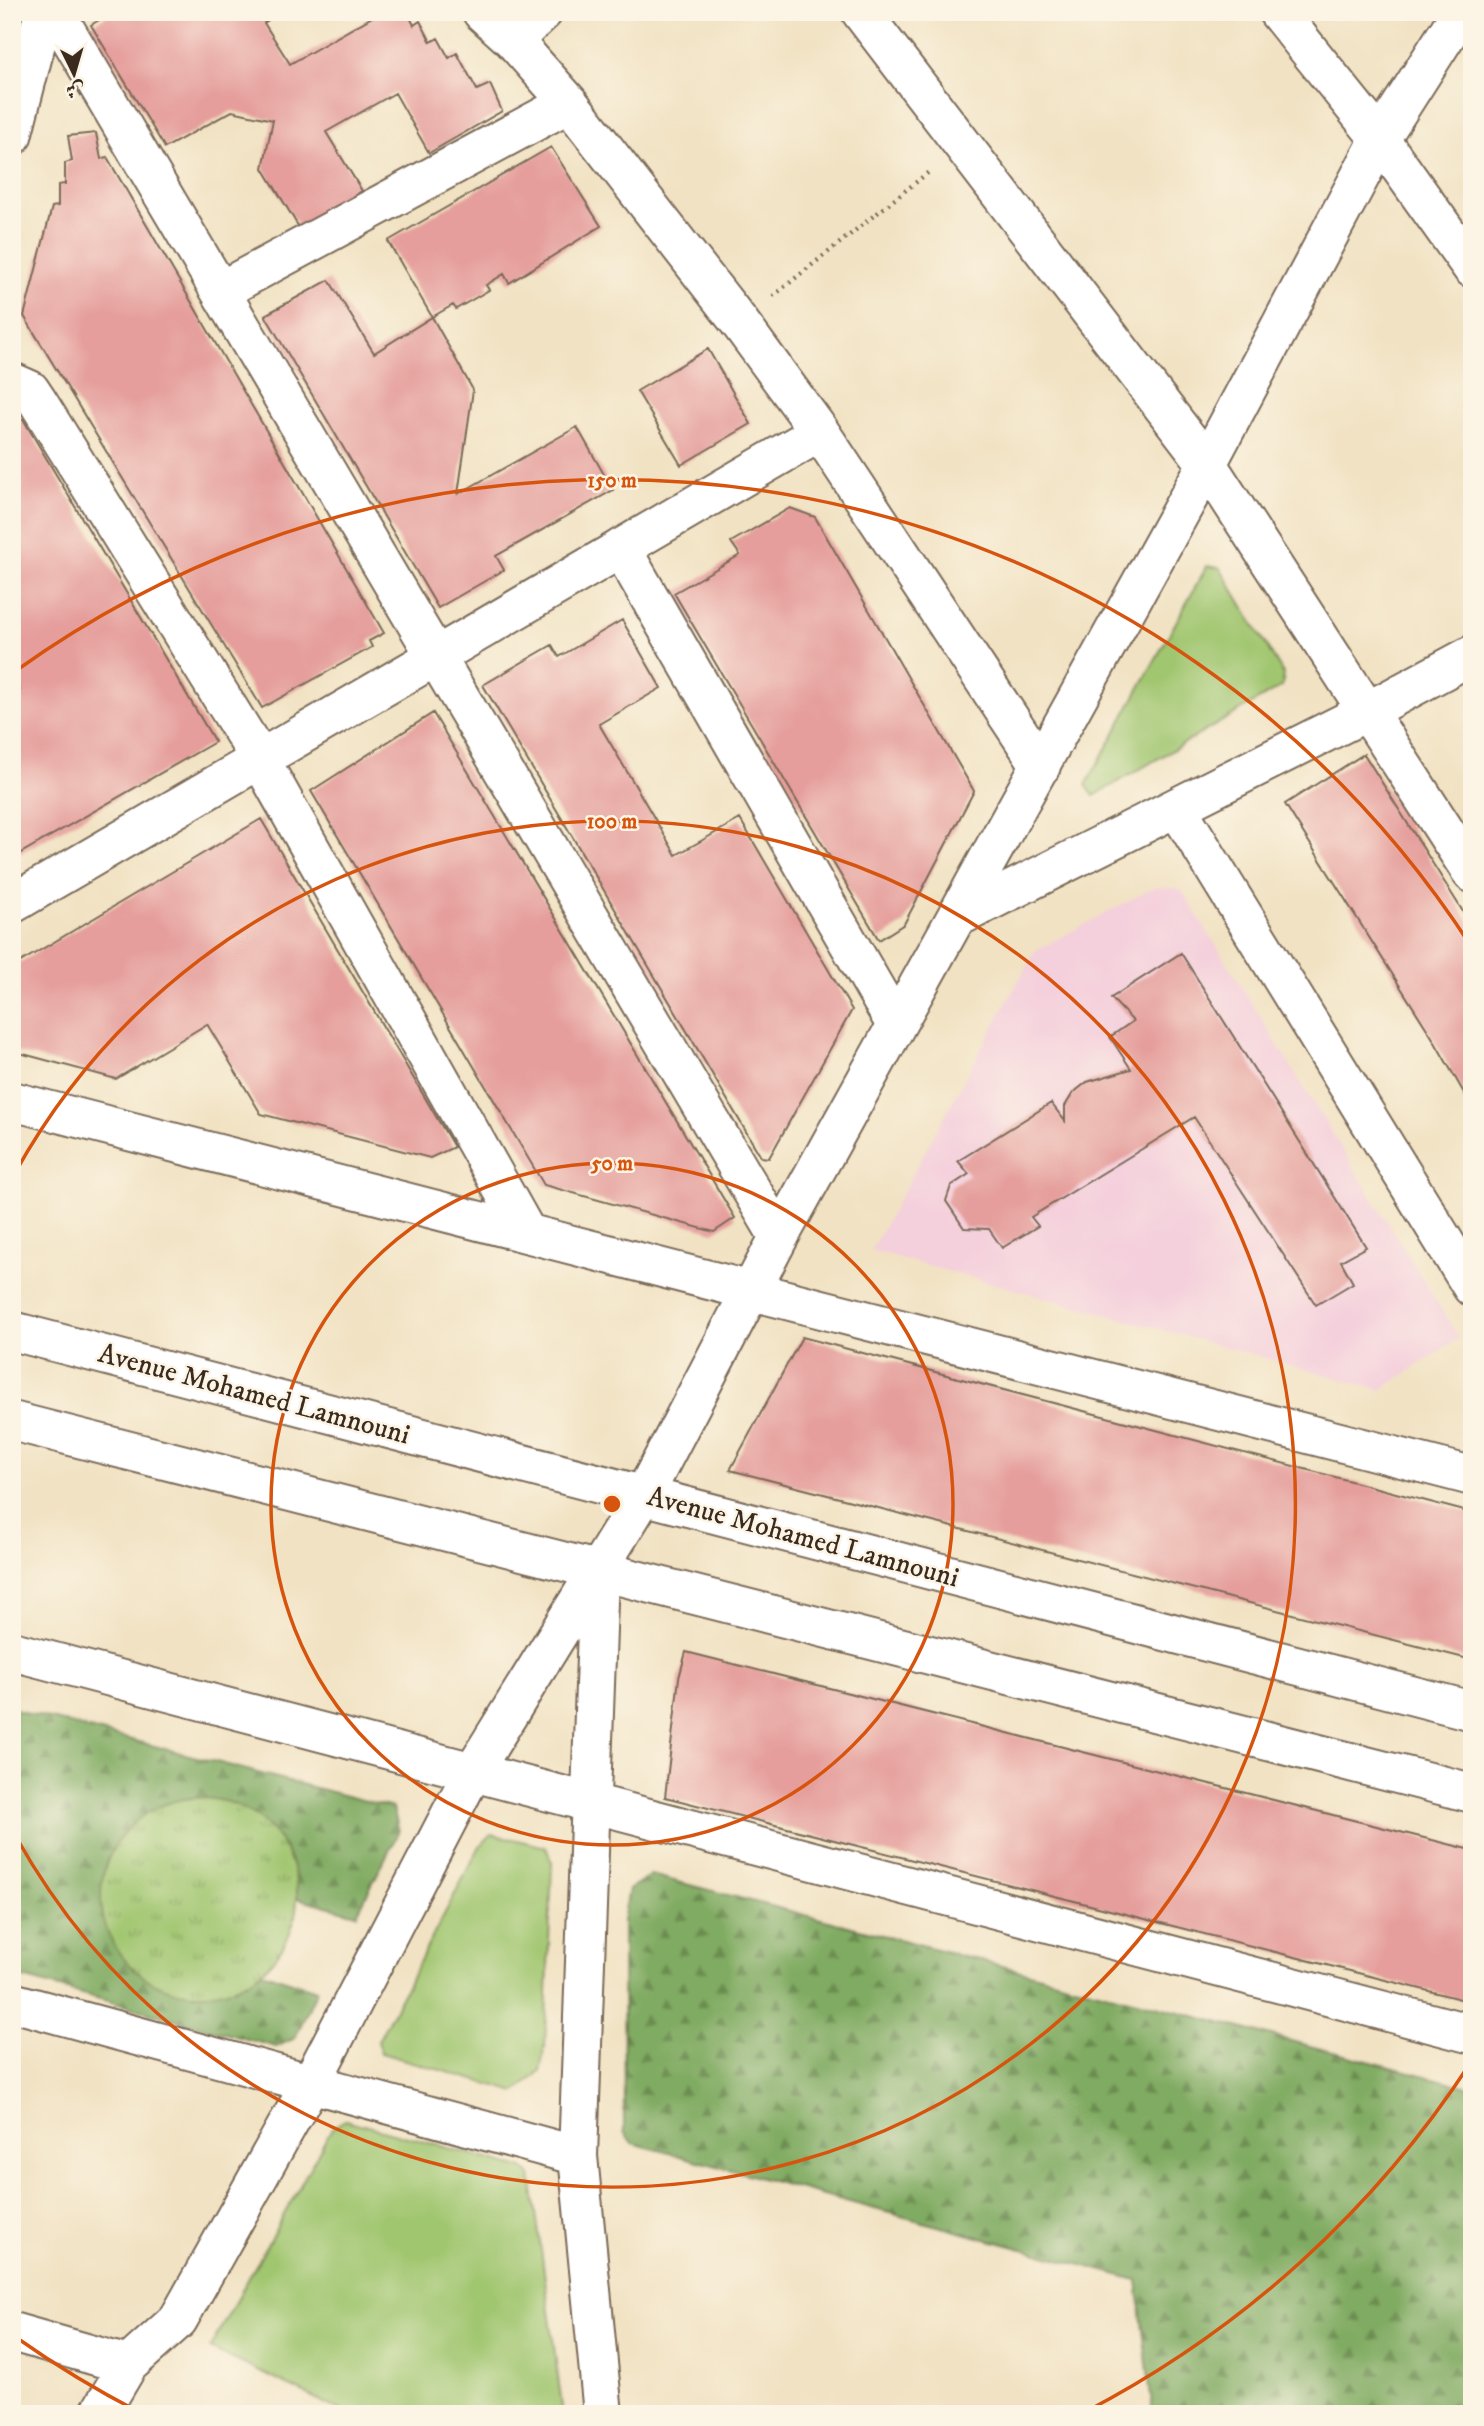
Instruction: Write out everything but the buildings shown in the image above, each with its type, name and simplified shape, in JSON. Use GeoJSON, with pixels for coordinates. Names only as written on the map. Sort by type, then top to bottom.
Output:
{"type":"FeatureCollection","features":[{"type":"Feature","properties":{"kind":"street"},"geometry":{"type":"LineString","coordinates":[[12,136],[44,12]]}},
{"type":"Feature","properties":{"kind":"street"},"geometry":{"type":"LineString","coordinates":[[55,12],[779,1237]]}},
{"type":"Feature","properties":{"kind":"street"},"geometry":{"type":"LineString","coordinates":[[482,12],[513,40],[569,103],[740,323],[820,432],[1041,766]]}},
{"type":"Feature","properties":{"kind":"street"},"geometry":{"type":"LineString","coordinates":[[513,40],[543,12]]}},
{"type":"Feature","properties":{"kind":"street"},"geometry":{"type":"LineString","coordinates":[[862,12],[1207,464],[1472,873]]}},
{"type":"Feature","properties":{"kind":"street"},"geometry":{"type":"LineString","coordinates":[[1278,12],[1380,139],[1472,268]]}},
{"type":"Feature","properties":{"kind":"street"},"geometry":{"type":"LineString","coordinates":[[99,2414],[128,2365],[178,2320],[312,2083],[472,1773],[644,1495],[779,1237],[1207,464],[1380,139],[1461,12]]}},
{"type":"Feature","properties":{"kind":"street"},"geometry":{"type":"LineString","coordinates":[[220,291],[569,103]]}},
{"type":"Feature","properties":{"kind":"street"},"geometry":{"type":"LineString","coordinates":[[12,382],[30,390],[34,396],[260,759],[527,1233]]}},
{"type":"Feature","properties":{"kind":"street"},"geometry":{"type":"LineString","coordinates":[[12,904],[820,432]]}},
{"type":"Feature","properties":{"kind":"street"},"geometry":{"type":"LineString","coordinates":[[621,548],[896,1026]]}},
{"type":"Feature","properties":{"kind":"street"},"geometry":{"type":"LineString","coordinates":[[958,917],[1177,808],[1472,655]]}},
{"type":"Feature","properties":{"kind":"street"},"geometry":{"type":"LineString","coordinates":[[1177,808],[1472,1287]]}},
{"type":"Feature","properties":{"kind":"street"},"geometry":{"type":"LineString","coordinates":[[12,1101],[1472,1476]]}},
{"type":"Feature","properties":{"kind":"street","name":"Avenue Mohamed Lamnouni"},"geometry":{"type":"LineString","coordinates":[[12,1331],[1472,1711]]}},
{"type":"Feature","properties":{"kind":"street"},"geometry":{"type":"LineString","coordinates":[[12,1421],[1472,1793]]}},
{"type":"Feature","properties":{"kind":"street"},"geometry":{"type":"LineString","coordinates":[[600,1570],[578,2156],[603,2414]]}},
{"type":"Feature","properties":{"kind":"street"},"geometry":{"type":"LineString","coordinates":[[12,1651],[590,1805],[1472,2034]]}},
{"type":"Feature","properties":{"kind":"street"},"geometry":{"type":"LineString","coordinates":[[12,2002],[578,2156]]}},
{"type":"Feature","properties":{"kind":"street"},"geometry":{"type":"LineString","coordinates":[[12,2332],[128,2365]]}},
{"type":"Feature","properties":{"kind":"path"},"geometry":{"type":"LineString","coordinates":[[740,323],[964,144]]}},
{"type":"Feature","properties":{"kind":"shaded area"},"geometry":{"type":"Polygon","coordinates":[[[1155,887],[1181,889],[1459,1338],[1381,1390],[871,1250],[1035,951],[1155,887]]]}},
{"type":"Feature","properties":{"kind":"green space"},"geometry":{"type":"Polygon","coordinates":[[[1207,566],[1220,568],[1284,675],[1282,686],[1094,796],[1086,785],[1207,566]]]}},
{"type":"Feature","properties":{"kind":"green space"},"geometry":{"type":"Polygon","coordinates":[[[12,1709],[393,1808],[399,1831],[357,1914],[297,1898],[296,1878],[281,1842],[269,1827],[237,1806],[219,1800],[191,1798],[170,1803],[143,1815],[234,1989],[262,1972],[317,1990],[295,2038],[276,2047],[12,1975],[12,1709]]]}},
{"type":"Feature","properties":{"kind":"green space"},"geometry":{"type":"Polygon","coordinates":[[[199,1798],[236,1805],[268,1827],[290,1859],[297,1896],[290,1933],[268,1965],[236,1987],[199,1994],[162,1987],[130,1965],[108,1933],[101,1896],[108,1859],[130,1827],[162,1805],[199,1798]]]}},
{"type":"Feature","properties":{"kind":"green space"},"geometry":{"type":"Polygon","coordinates":[[[492,1834],[546,1847],[552,1863],[545,2046],[540,2071],[516,2092],[381,2053],[378,2041],[480,1846],[492,1834]]]}},
{"type":"Feature","properties":{"kind":"green space"},"geometry":{"type":"Polygon","coordinates":[[[651,1875],[1472,2088],[1472,2414],[1153,2414],[1137,2280],[632,2143],[624,2132],[623,1920],[629,1889],[651,1875]]]}},
{"type":"Feature","properties":{"kind":"green space"},"geometry":{"type":"Polygon","coordinates":[[[345,2120],[521,2168],[531,2175],[563,2414],[348,2414],[210,2348],[332,2128],[345,2120]]]}}]}
